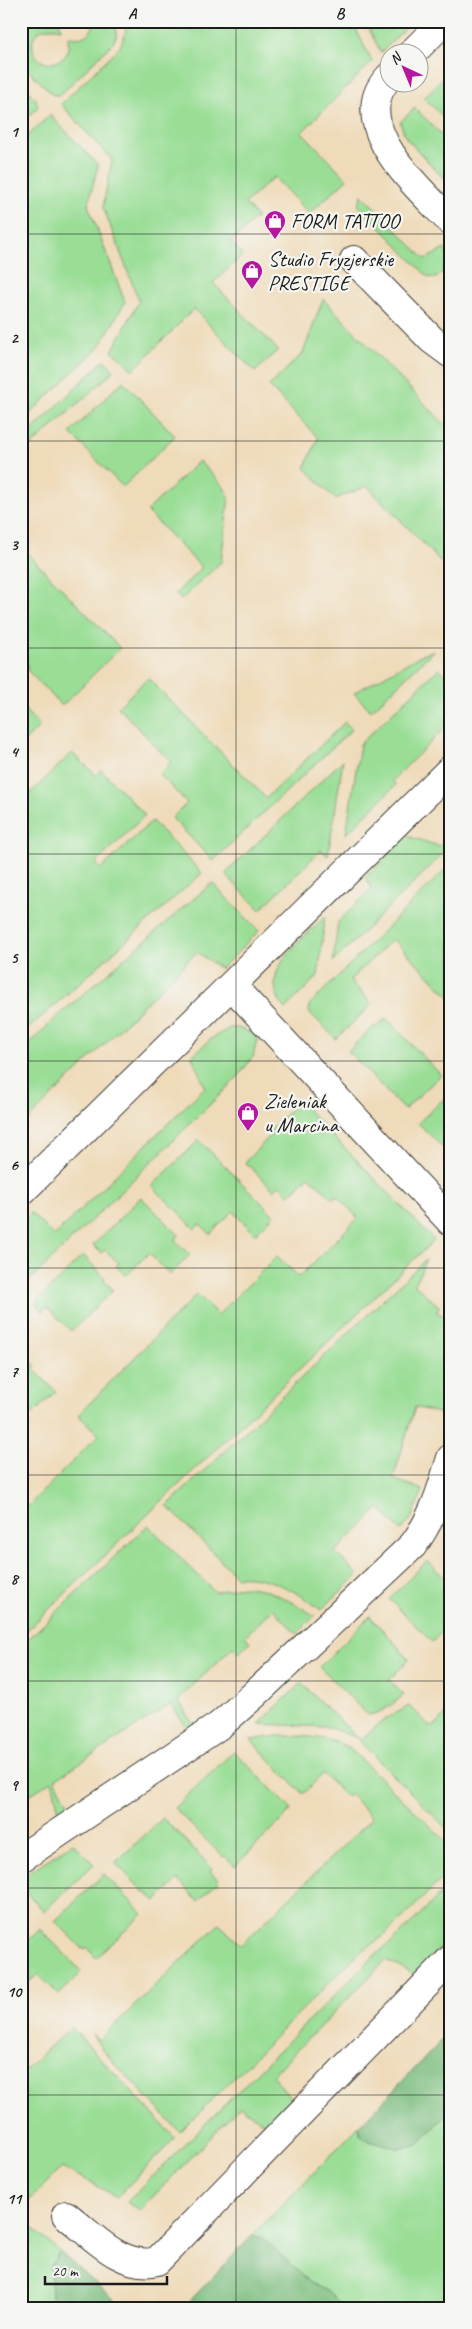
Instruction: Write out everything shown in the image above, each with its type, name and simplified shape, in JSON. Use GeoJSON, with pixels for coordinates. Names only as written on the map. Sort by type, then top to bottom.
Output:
{"type":"FeatureCollection","features":[{"type":"Feature","properties":{"kind":"street"},"geometry":{"type":"LineString","coordinates":[[423,42],[444,21]]}},
{"type":"Feature","properties":{"kind":"street"},"geometry":{"type":"LineString","coordinates":[[380,88],[375,101],[376,118],[388,151],[404,172],[451,222]]}},
{"type":"Feature","properties":{"kind":"street"},"geometry":{"type":"LineString","coordinates":[[354,260],[432,340],[451,354]]}},
{"type":"Feature","properties":{"kind":"street"},"geometry":{"type":"LineString","coordinates":[[21,1192],[451,769]]}},
{"type":"Feature","properties":{"kind":"street"},"geometry":{"type":"LineString","coordinates":[[232,986],[451,1222]]}},
{"type":"Feature","properties":{"kind":"street"},"geometry":{"type":"LineString","coordinates":[[21,1858],[196,1742],[254,1695],[413,1544],[425,1530],[436,1506],[451,1458]]}},
{"type":"Feature","properties":{"kind":"street"},"geometry":{"type":"LineString","coordinates":[[66,2215],[120,2257],[148,2264],[158,2261],[451,1959]]}},
{"type":"Feature","properties":{"kind":"green space"},"geometry":{"type":"Polygon","coordinates":[[[21,21],[59,21],[61,29],[47,28],[38,32],[33,39],[36,55],[41,61],[50,63],[60,60],[67,53],[68,36],[77,38],[85,36],[94,26],[95,21],[115,21],[117,34],[113,43],[60,95],[53,95],[21,63],[21,21]]]}},
{"type":"Feature","properties":{"kind":"green space"},"geometry":{"type":"Polygon","coordinates":[[[124,21],[352,21],[372,62],[302,132],[347,179],[309,214],[274,177],[245,203],[257,217],[231,242],[243,255],[213,283],[278,350],[255,372],[194,309],[133,370],[112,351],[139,301],[103,207],[112,160],[61,104],[120,47],[126,31],[124,21]]]}},
{"type":"Feature","properties":{"kind":"green space"},"geometry":{"type":"Polygon","coordinates":[[[365,21],[412,21],[392,42],[380,42],[380,51],[365,21]]]}},
{"type":"Feature","properties":{"kind":"green space"},"geometry":{"type":"Polygon","coordinates":[[[451,69],[451,125],[424,98],[451,69]]]}},
{"type":"Feature","properties":{"kind":"green space"},"geometry":{"type":"Polygon","coordinates":[[[21,84],[36,99],[38,107],[21,123],[21,84]]]}},
{"type":"Feature","properties":{"kind":"green space"},"geometry":{"type":"Polygon","coordinates":[[[415,108],[451,144],[451,176],[446,181],[406,138],[400,122],[415,108]]]}},
{"type":"Feature","properties":{"kind":"green space"},"geometry":{"type":"Polygon","coordinates":[[[50,115],[98,165],[88,205],[125,302],[100,346],[21,422],[21,142],[50,115]]]}},
{"type":"Feature","properties":{"kind":"green space"},"geometry":{"type":"Polygon","coordinates":[[[362,195],[425,259],[445,249],[448,257],[442,273],[436,278],[428,277],[358,205],[362,195]]]}},
{"type":"Feature","properties":{"kind":"green space"},"geometry":{"type":"Polygon","coordinates":[[[323,299],[451,431],[451,572],[367,486],[335,499],[305,468],[318,438],[269,386],[303,353],[323,299]]]}},
{"type":"Feature","properties":{"kind":"green space"},"geometry":{"type":"Polygon","coordinates":[[[104,360],[114,371],[21,455],[21,441],[104,360]]]}},
{"type":"Feature","properties":{"kind":"green space"},"geometry":{"type":"Polygon","coordinates":[[[123,381],[175,436],[123,487],[70,433],[123,381]]]}},
{"type":"Feature","properties":{"kind":"green space"},"geometry":{"type":"Polygon","coordinates":[[[199,461],[223,486],[229,497],[221,562],[181,600],[175,594],[202,568],[147,511],[199,461]]]}},
{"type":"Feature","properties":{"kind":"green space"},"geometry":{"type":"Polygon","coordinates":[[[21,547],[120,648],[62,706],[28,671],[21,625],[21,547]]]}},
{"type":"Feature","properties":{"kind":"green space"},"geometry":{"type":"Polygon","coordinates":[[[433,651],[371,711],[354,693],[423,654],[433,651]]]}},
{"type":"Feature","properties":{"kind":"green space"},"geometry":{"type":"Polygon","coordinates":[[[439,668],[451,680],[451,722],[392,781],[396,785],[346,834],[360,744],[439,668]]]}},
{"type":"Feature","properties":{"kind":"green space"},"geometry":{"type":"Polygon","coordinates":[[[148,678],[266,798],[345,722],[352,729],[213,861],[172,818],[187,803],[159,774],[171,762],[118,707],[148,678]]]}},
{"type":"Feature","properties":{"kind":"green space"},"geometry":{"type":"Polygon","coordinates":[[[21,706],[40,726],[21,745],[21,706]]]}},
{"type":"Feature","properties":{"kind":"green space"},"geometry":{"type":"Polygon","coordinates":[[[72,753],[96,775],[101,770],[145,815],[96,863],[101,869],[152,821],[202,873],[21,1035],[21,802],[72,753]]]}},
{"type":"Feature","properties":{"kind":"green space"},"geometry":{"type":"Polygon","coordinates":[[[343,760],[328,856],[321,850],[260,910],[225,874],[343,760]]]}},
{"type":"Feature","properties":{"kind":"green space"},"geometry":{"type":"Polygon","coordinates":[[[451,835],[451,846],[333,962],[338,922],[372,888],[365,878],[407,836],[439,846],[451,835]]]}},
{"type":"Feature","properties":{"kind":"green space"},"geometry":{"type":"Polygon","coordinates":[[[451,864],[451,998],[393,939],[350,980],[372,1004],[336,1039],[309,1012],[309,1005],[451,864]]]}},
{"type":"Feature","properties":{"kind":"green space"},"geometry":{"type":"Polygon","coordinates":[[[212,883],[259,931],[221,969],[197,952],[21,1127],[21,1052],[60,1014],[212,883]]]}},
{"type":"Feature","properties":{"kind":"green space"},"geometry":{"type":"Polygon","coordinates":[[[325,917],[318,976],[285,1009],[277,995],[275,982],[278,970],[284,958],[293,947],[325,917]]]}},
{"type":"Feature","properties":{"kind":"green space"},"geometry":{"type":"Polygon","coordinates":[[[386,1018],[441,1075],[404,1110],[348,1051],[374,1026],[376,1028],[386,1018]]]}},
{"type":"Feature","properties":{"kind":"green space"},"geometry":{"type":"Polygon","coordinates":[[[230,1028],[239,1028],[258,1036],[253,1057],[236,1079],[21,1289],[21,1223],[31,1213],[54,1236],[205,1087],[192,1056],[212,1038],[230,1028]]]}},
{"type":"Feature","properties":{"kind":"green space"},"geometry":{"type":"Polygon","coordinates":[[[451,1092],[451,1155],[450,1155],[418,1123],[451,1092]]]}},
{"type":"Feature","properties":{"kind":"green space"},"geometry":{"type":"Polygon","coordinates":[[[299,1101],[434,1240],[21,1636],[21,1513],[99,1435],[78,1415],[197,1294],[218,1315],[277,1256],[299,1277],[358,1218],[336,1195],[333,1199],[309,1176],[289,1195],[280,1185],[274,1190],[245,1162],[273,1133],[270,1130],[299,1101]]]}},
{"type":"Feature","properties":{"kind":"green space"},"geometry":{"type":"Polygon","coordinates":[[[199,1140],[274,1215],[255,1234],[233,1211],[210,1234],[200,1224],[195,1229],[152,1186],[199,1140]]]}},
{"type":"Feature","properties":{"kind":"green space"},"geometry":{"type":"Polygon","coordinates":[[[141,1197],[179,1235],[175,1240],[190,1255],[170,1275],[149,1253],[126,1276],[116,1266],[119,1263],[105,1250],[101,1253],[93,1245],[141,1197]]]}},
{"type":"Feature","properties":{"kind":"green space"},"geometry":{"type":"Polygon","coordinates":[[[83,1255],[105,1278],[104,1280],[113,1290],[71,1331],[47,1307],[43,1311],[35,1303],[83,1255]]]}},
{"type":"Feature","properties":{"kind":"green space"},"geometry":{"type":"Polygon","coordinates":[[[426,1259],[415,1285],[439,1306],[437,1313],[451,1318],[451,1399],[446,1415],[415,1407],[393,1479],[423,1490],[412,1517],[401,1531],[379,1508],[335,1552],[358,1575],[321,1610],[303,1597],[271,1581],[259,1578],[237,1577],[167,1506],[426,1259]]]}},
{"type":"Feature","properties":{"kind":"green space"},"geometry":{"type":"Polygon","coordinates":[[[21,1351],[36,1366],[33,1369],[56,1391],[33,1414],[21,1404],[21,1351]]]}},
{"type":"Feature","properties":{"kind":"green space"},"geometry":{"type":"Polygon","coordinates":[[[148,1525],[215,1592],[246,1587],[265,1590],[282,1597],[315,1616],[297,1634],[273,1609],[245,1636],[250,1642],[239,1653],[233,1647],[178,1700],[196,1729],[190,1733],[171,1704],[55,1779],[71,1809],[60,1816],[52,1781],[21,1800],[21,1646],[148,1525]]]}},
{"type":"Feature","properties":{"kind":"green space"},"geometry":{"type":"Polygon","coordinates":[[[427,1561],[451,1584],[451,1623],[432,1642],[389,1599],[427,1561]]]}},
{"type":"Feature","properties":{"kind":"green space"},"geometry":{"type":"Polygon","coordinates":[[[370,1616],[409,1659],[389,1680],[404,1695],[383,1710],[368,1715],[319,1667],[370,1616]]]}},
{"type":"Feature","properties":{"kind":"green space"},"geometry":{"type":"Polygon","coordinates":[[[301,1683],[360,1740],[384,1720],[409,1706],[432,1728],[451,1709],[451,1833],[355,1737],[327,1727],[259,1724],[301,1683]]]}},
{"type":"Feature","properties":{"kind":"green space"},"geometry":{"type":"Polygon","coordinates":[[[278,1736],[323,1739],[348,1747],[451,1846],[451,1870],[384,1936],[360,1952],[180,2132],[103,2051],[92,2034],[99,2040],[219,1924],[241,1945],[372,1818],[350,1794],[347,1797],[323,1774],[303,1794],[251,1740],[278,1736]]]}},
{"type":"Feature","properties":{"kind":"green space"},"geometry":{"type":"Polygon","coordinates":[[[234,1751],[292,1810],[235,1866],[225,1856],[223,1857],[174,1808],[234,1751]]]}},
{"type":"Feature","properties":{"kind":"green space"},"geometry":{"type":"Polygon","coordinates":[[[163,1818],[212,1868],[210,1871],[219,1881],[198,1901],[178,1880],[156,1901],[145,1893],[115,1863],[163,1818]]]}},
{"type":"Feature","properties":{"kind":"green space"},"geometry":{"type":"Polygon","coordinates":[[[73,1843],[94,1864],[44,1911],[21,1887],[21,1877],[73,1843]]]}},
{"type":"Feature","properties":{"kind":"green space"},"geometry":{"type":"Polygon","coordinates":[[[104,1874],[143,1914],[96,1958],[87,1948],[84,1950],[55,1921],[104,1874]]]}},
{"type":"Feature","properties":{"kind":"green space"},"geometry":{"type":"Polygon","coordinates":[[[451,1883],[451,1936],[414,1974],[386,1960],[272,2075],[291,2098],[265,2124],[240,2107],[140,2210],[127,2202],[374,1956],[399,1936],[451,1883]]]}},
{"type":"Feature","properties":{"kind":"green space"},"geometry":{"type":"Polygon","coordinates":[[[40,1929],[82,1972],[59,1995],[38,1974],[21,1990],[21,1948],[40,1929]]]}},
{"type":"Feature","properties":{"kind":"green space"},"geometry":{"type":"Polygon","coordinates":[[[71,2027],[175,2138],[117,2197],[62,2167],[23,2207],[21,2074],[71,2027]]]}},
{"type":"Feature","properties":{"kind":"green space"},"geometry":{"type":"Polygon","coordinates":[[[451,2031],[451,2109],[418,2144],[399,2149],[360,2135],[359,2126],[451,2031]]]}},
{"type":"Feature","properties":{"kind":"green space"},"geometry":{"type":"Polygon","coordinates":[[[451,2109],[451,2308],[345,2308],[330,2293],[311,2283],[261,2237],[252,2236],[359,2126],[360,2135],[366,2139],[388,2144],[418,2144],[451,2109]]]}},
{"type":"Feature","properties":{"kind":"green space"},"geometry":{"type":"Polygon","coordinates":[[[21,2217],[60,2252],[50,2266],[53,2308],[21,2308],[21,2217]]]}},
{"type":"Feature","properties":{"kind":"green space"},"geometry":{"type":"Polygon","coordinates":[[[252,2236],[261,2237],[311,2283],[330,2293],[345,2308],[183,2308],[252,2236]]]}},
{"type":"Feature","properties":{"kind":"green space"},"geometry":{"type":"Polygon","coordinates":[[[60,2252],[124,2308],[53,2308],[50,2266],[60,2252]]]}},
{"type":"Feature","properties":{"kind":"place","name":"FORM TATTOO"},"geometry":{"type":"Point","coordinates":[275,240]}},
{"type":"Feature","properties":{"kind":"place","name":"Studio Fryzjerskie PRESTIGE"},"geometry":{"type":"Point","coordinates":[252,290]}},
{"type":"Feature","properties":{"kind":"place","name":"Zieleniak u Marcina"},"geometry":{"type":"Point","coordinates":[248,1132]}}]}
